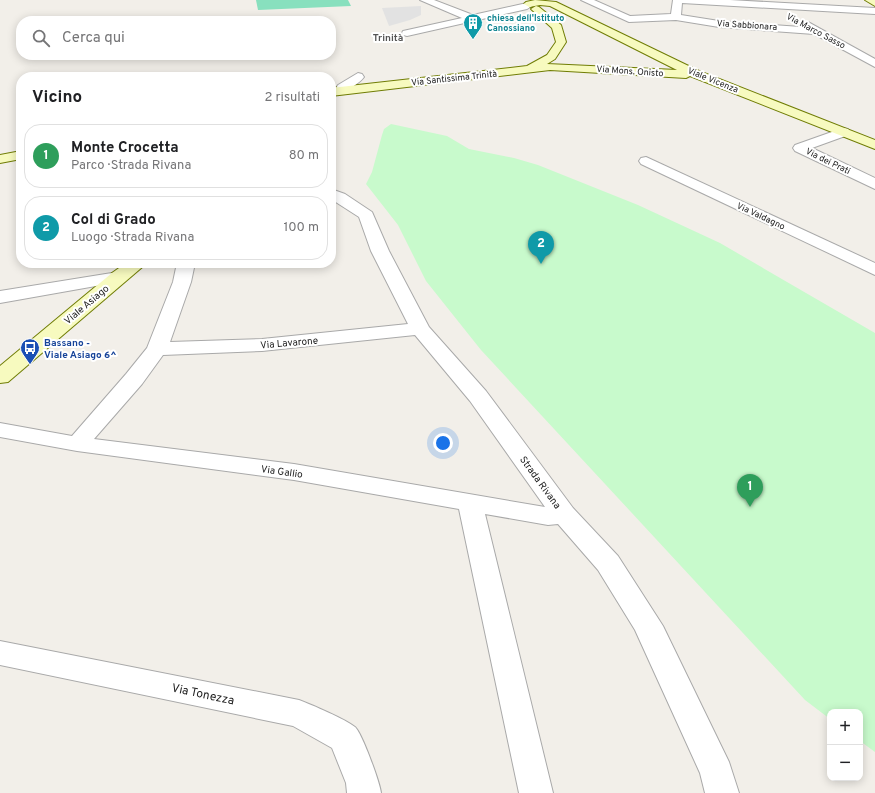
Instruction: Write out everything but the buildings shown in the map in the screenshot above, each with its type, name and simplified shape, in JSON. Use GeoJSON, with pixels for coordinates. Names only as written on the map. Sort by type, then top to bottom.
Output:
{"type":"FeatureCollection","features":[{"type":"Feature","properties":{"kind":"street","name":"Via Sabbionara"},"geometry":{"type":"LineString","coordinates":[[586,0],[629,19],[676,17],[719,24],[818,31]]}},
{"type":"Feature","properties":{"kind":"street"},"geometry":{"type":"LineString","coordinates":[[676,17],[678,0],[875,11]]}},
{"type":"Feature","properties":{"kind":"street","name":"Via Marco Sasso"},"geometry":{"type":"LineString","coordinates":[[757,0],[818,31],[875,64]]}},
{"type":"Feature","properties":{"kind":"street"},"geometry":{"type":"LineString","coordinates":[[870,0],[875,3]]}},
{"type":"Feature","properties":{"kind":"street"},"geometry":{"type":"LineString","coordinates":[[427,1],[472,18]]}},
{"type":"Feature","properties":{"kind":"street"},"geometry":{"type":"LineString","coordinates":[[407,33],[531,6],[550,9],[549,3]]}},
{"type":"Feature","properties":{"kind":"street","name":"Viale Vicenza"},"geometry":{"type":"LineString","coordinates":[[549,3],[695,74],[875,145]]}},
{"type":"Feature","properties":{"kind":"street"},"geometry":{"type":"LineString","coordinates":[[531,6],[559,30],[560,42],[549,60],[551,63],[564,67]]}},
{"type":"Feature","properties":{"kind":"street"},"geometry":{"type":"LineString","coordinates":[[525,69],[551,57]]}},
{"type":"Feature","properties":{"kind":"street","name":"Via Mons. Onisto"},"geometry":{"type":"LineString","coordinates":[[564,67],[695,74]]}},
{"type":"Feature","properties":{"kind":"street","name":"Via Santissima Trinità"},"geometry":{"type":"LineString","coordinates":[[337,91],[525,69],[564,67]]}},
{"type":"Feature","properties":{"kind":"street","name":"Via Santissima Trinità"},"geometry":{"type":"LineString","coordinates":[[337,91],[358,77]]}},
{"type":"Feature","properties":{"kind":"street","name":"Via dei Prati"},"geometry":{"type":"LineString","coordinates":[[844,132],[800,148],[875,184]]}},
{"type":"Feature","properties":{"kind":"street"},"geometry":{"type":"LineString","coordinates":[[0,159],[16,156]]}},
{"type":"Feature","properties":{"kind":"street","name":"Via Valdagno"},"geometry":{"type":"LineString","coordinates":[[646,161],[875,270]]}},
{"type":"Feature","properties":{"kind":"street","name":"Strada Rivana"},"geometry":{"type":"LineString","coordinates":[[336,196],[366,215],[380,250],[420,329],[478,396],[564,514],[608,563],[648,626],[717,773],[722,793]]}},
{"type":"Feature","properties":{"kind":"street"},"geometry":{"type":"LineString","coordinates":[[0,297],[118,277],[131,268]]}},
{"type":"Feature","properties":{"kind":"street"},"geometry":{"type":"LineString","coordinates":[[77,444],[134,379],[157,349],[182,282],[185,268]]}},
{"type":"Feature","properties":{"kind":"street","name":"Viale Asiago"},"geometry":{"type":"LineString","coordinates":[[0,377],[118,277]]}},
{"type":"Feature","properties":{"kind":"street","name":"Via Lavarone"},"geometry":{"type":"LineString","coordinates":[[157,349],[262,345],[420,329]]}},
{"type":"Feature","properties":{"kind":"street","name":"Via Gallio"},"geometry":{"type":"LineString","coordinates":[[0,430],[77,444],[294,472],[548,516],[564,514]]}},
{"type":"Feature","properties":{"kind":"street"},"geometry":{"type":"LineString","coordinates":[[470,503],[536,793]]}},
{"type":"Feature","properties":{"kind":"street","name":"Via Tonezza"},"geometry":{"type":"LineString","coordinates":[[0,653],[299,714],[344,738],[363,783],[364,793]]}},
{"type":"Feature","properties":{"kind":"green space"},"geometry":{"type":"Polygon","coordinates":[[[256,0],[348,0],[351,6],[258,10],[256,0]]]}},
{"type":"Feature","properties":{"kind":"green space"},"geometry":{"type":"Polygon","coordinates":[[[391,124],[447,136],[469,149],[514,158],[538,165],[638,205],[720,243],[875,333],[875,752],[863,743],[863,709],[827,709],[827,717],[805,700],[481,350],[426,281],[398,225],[366,184],[372,172],[384,129],[391,124]]]}},
{"type":"Feature","properties":{"kind":"shaded area"},"geometry":{"type":"Polygon","coordinates":[[[421,6],[421,15],[389,26],[382,8],[421,6]]]}},
{"type":"Feature","properties":{"kind":"place","name":"chiesa dell'Istituto Canossiano"},"geometry":{"type":"Point","coordinates":[473,40]}},
{"type":"Feature","properties":{"kind":"place","name":"Col di Grado"},"geometry":{"type":"Point","coordinates":[541,264]}},
{"type":"Feature","properties":{"kind":"place","name":"Bassano - Viale Asiago 6^"},"geometry":{"type":"Point","coordinates":[30,365]}},
{"type":"Feature","properties":{"kind":"place","name":"Monte Crocetta"},"geometry":{"type":"Point","coordinates":[750,507]}},
{"type":"Feature","properties":{"kind":"district","name":"Trinità"},"geometry":{"type":"Point","coordinates":[388,37]}}]}
